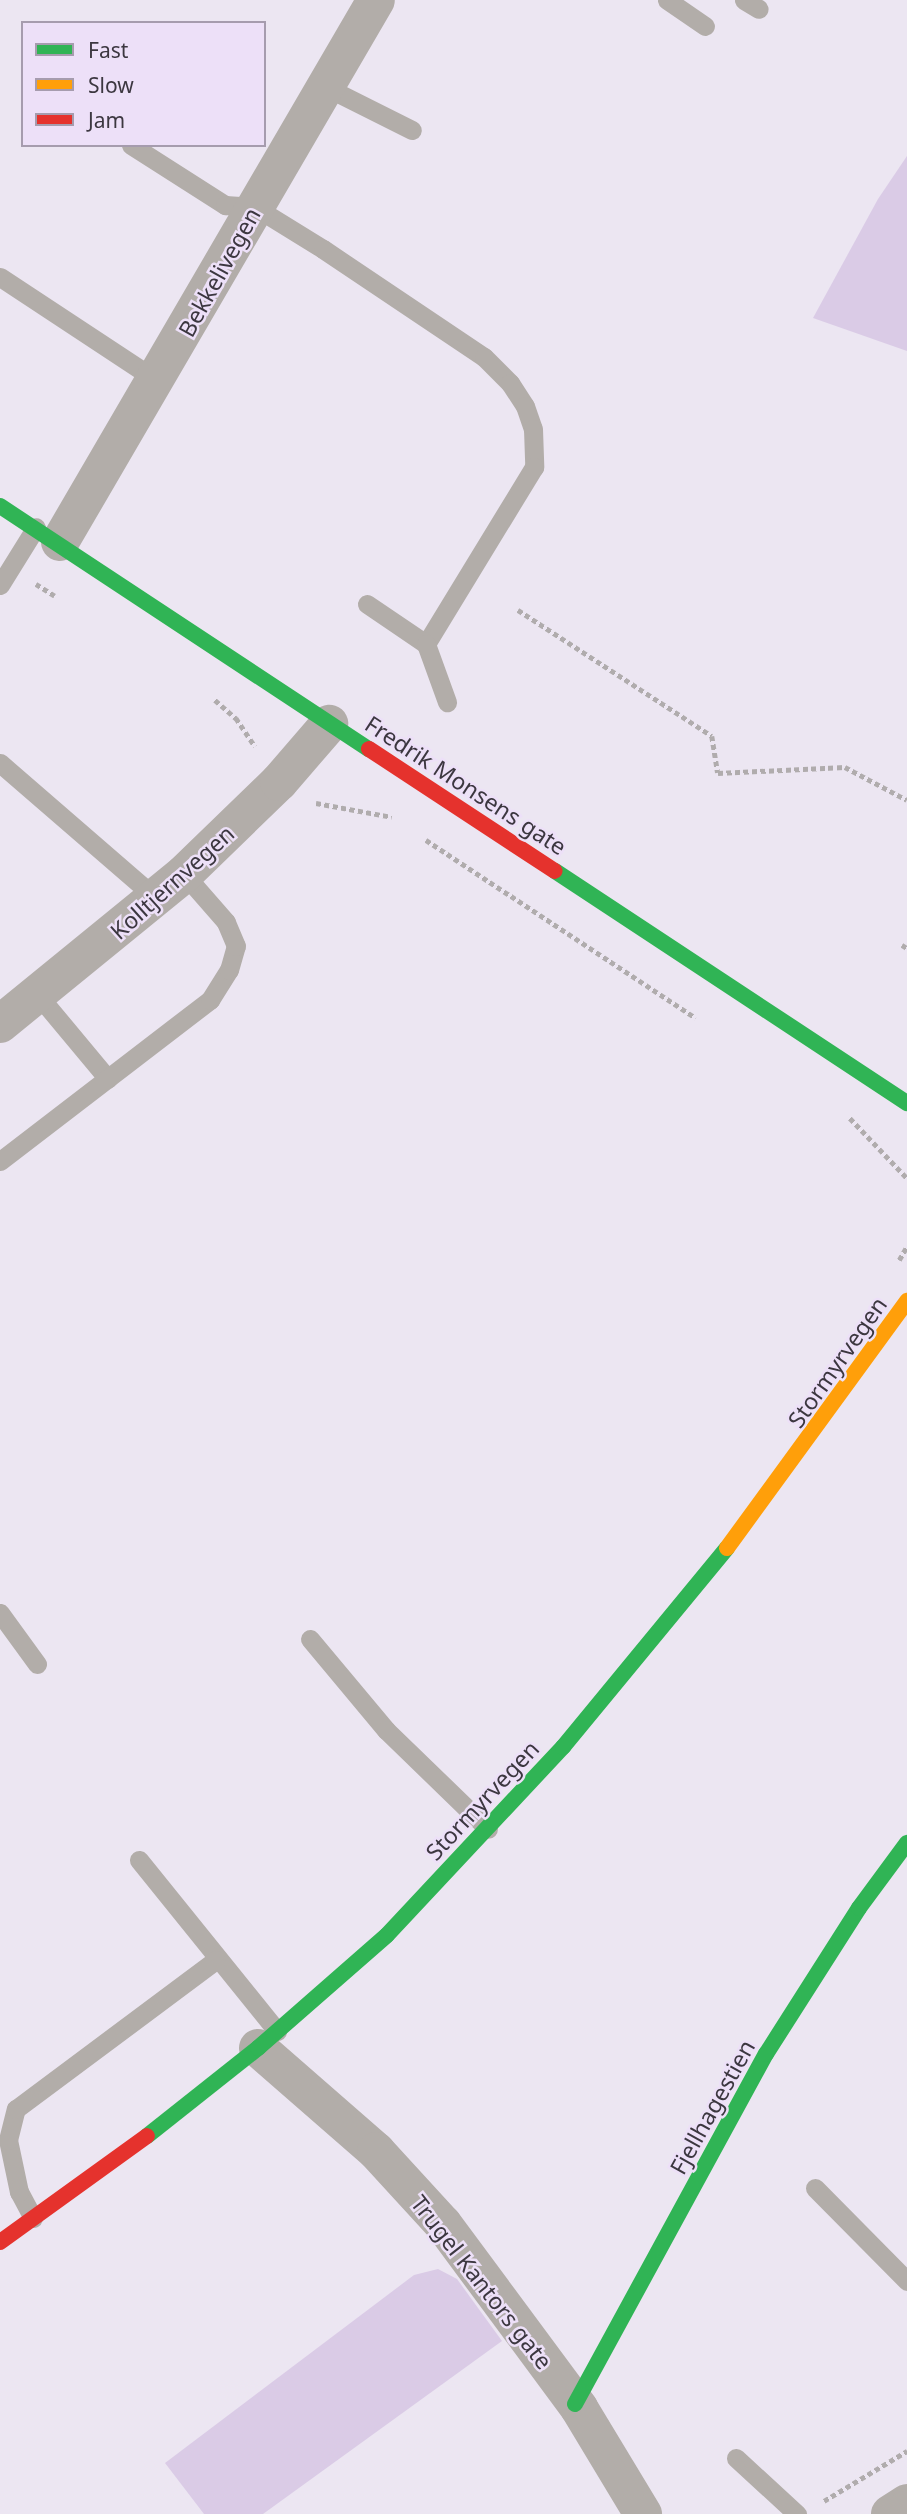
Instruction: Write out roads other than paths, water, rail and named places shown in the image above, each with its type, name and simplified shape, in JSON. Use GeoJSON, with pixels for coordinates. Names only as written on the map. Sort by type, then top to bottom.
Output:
{"type":"FeatureCollection","features":[{"type":"Feature","properties":{"kind":"street","name":"Bekkelivegen"},"geometry":{"type":"LineString","coordinates":[[48,535],[158,381],[376,0]]}},
{"type":"Feature","properties":{"kind":"street","name":"Fredrik Monsens gate"},"geometry":{"type":"LineString","coordinates":[[0,506],[48,535],[329,724],[907,1103]]}},
{"type":"Feature","properties":{"kind":"street","name":"Kolltjernvegen"},"geometry":{"type":"LineString","coordinates":[[0,1024],[171,886],[279,782],[329,724]]}},
{"type":"Feature","properties":{"kind":"street","name":"Stormyrvegen"},"geometry":{"type":"LineString","coordinates":[[0,2242],[131,2148],[268,2039],[387,1934],[563,1747],[769,1497],[907,1301]]}},
{"type":"Feature","properties":{"kind":"street","name":"Fjellhagestien"},"geometry":{"type":"LineString","coordinates":[[575,2404],[766,2054],[859,1908],[907,1843]]}},
{"type":"Feature","properties":{"kind":"street","name":"Trugel Kantors gate"},"geometry":{"type":"LineString","coordinates":[[268,2039],[443,2224],[575,2404],[643,2514]]}},
{"type":"Feature","properties":{"kind":"street"},"geometry":{"type":"LineString","coordinates":[[890,2514],[907,2503]]}},
{"type":"Feature","properties":{"kind":"lane"},"geometry":{"type":"LineString","coordinates":[[667,0],[705,26]]}},
{"type":"Feature","properties":{"kind":"lane"},"geometry":{"type":"LineString","coordinates":[[326,86],[412,130]]}},
{"type":"Feature","properties":{"kind":"lane"},"geometry":{"type":"LineString","coordinates":[[134,147],[225,205],[256,207],[484,357],[510,383],[525,406],[533,429],[534,467],[426,644]]}},
{"type":"Feature","properties":{"kind":"lane"},"geometry":{"type":"LineString","coordinates":[[0,277],[158,381]]}},
{"type":"Feature","properties":{"kind":"lane"},"geometry":{"type":"LineString","coordinates":[[0,585],[12,568],[48,535]]}},
{"type":"Feature","properties":{"kind":"lane"},"geometry":{"type":"LineString","coordinates":[[367,604],[426,644],[447,702]]}},
{"type":"Feature","properties":{"kind":"lane"},"geometry":{"type":"LineString","coordinates":[[0,763],[171,886],[226,922],[236,946],[229,970],[210,999],[0,1161]]}},
{"type":"Feature","properties":{"kind":"lane"},"geometry":{"type":"LineString","coordinates":[[38,995],[108,1079]]}},
{"type":"Feature","properties":{"kind":"lane"},"geometry":{"type":"LineString","coordinates":[[0,1614],[37,1664]]}},
{"type":"Feature","properties":{"kind":"lane"},"geometry":{"type":"LineString","coordinates":[[310,1639],[386,1730],[488,1829]]}},
{"type":"Feature","properties":{"kind":"lane"},"geometry":{"type":"LineString","coordinates":[[139,1860],[216,1960],[268,2039]]}},
{"type":"Feature","properties":{"kind":"lane"},"geometry":{"type":"LineString","coordinates":[[33,2218],[19,2192],[8,2140],[16,2109],[216,1960]]}},
{"type":"Feature","properties":{"kind":"lane"},"geometry":{"type":"LineString","coordinates":[[814,2188],[907,2281]]}},
{"type":"Feature","properties":{"kind":"lane"},"geometry":{"type":"LineString","coordinates":[[736,2458],[806,2510]]}}]}
